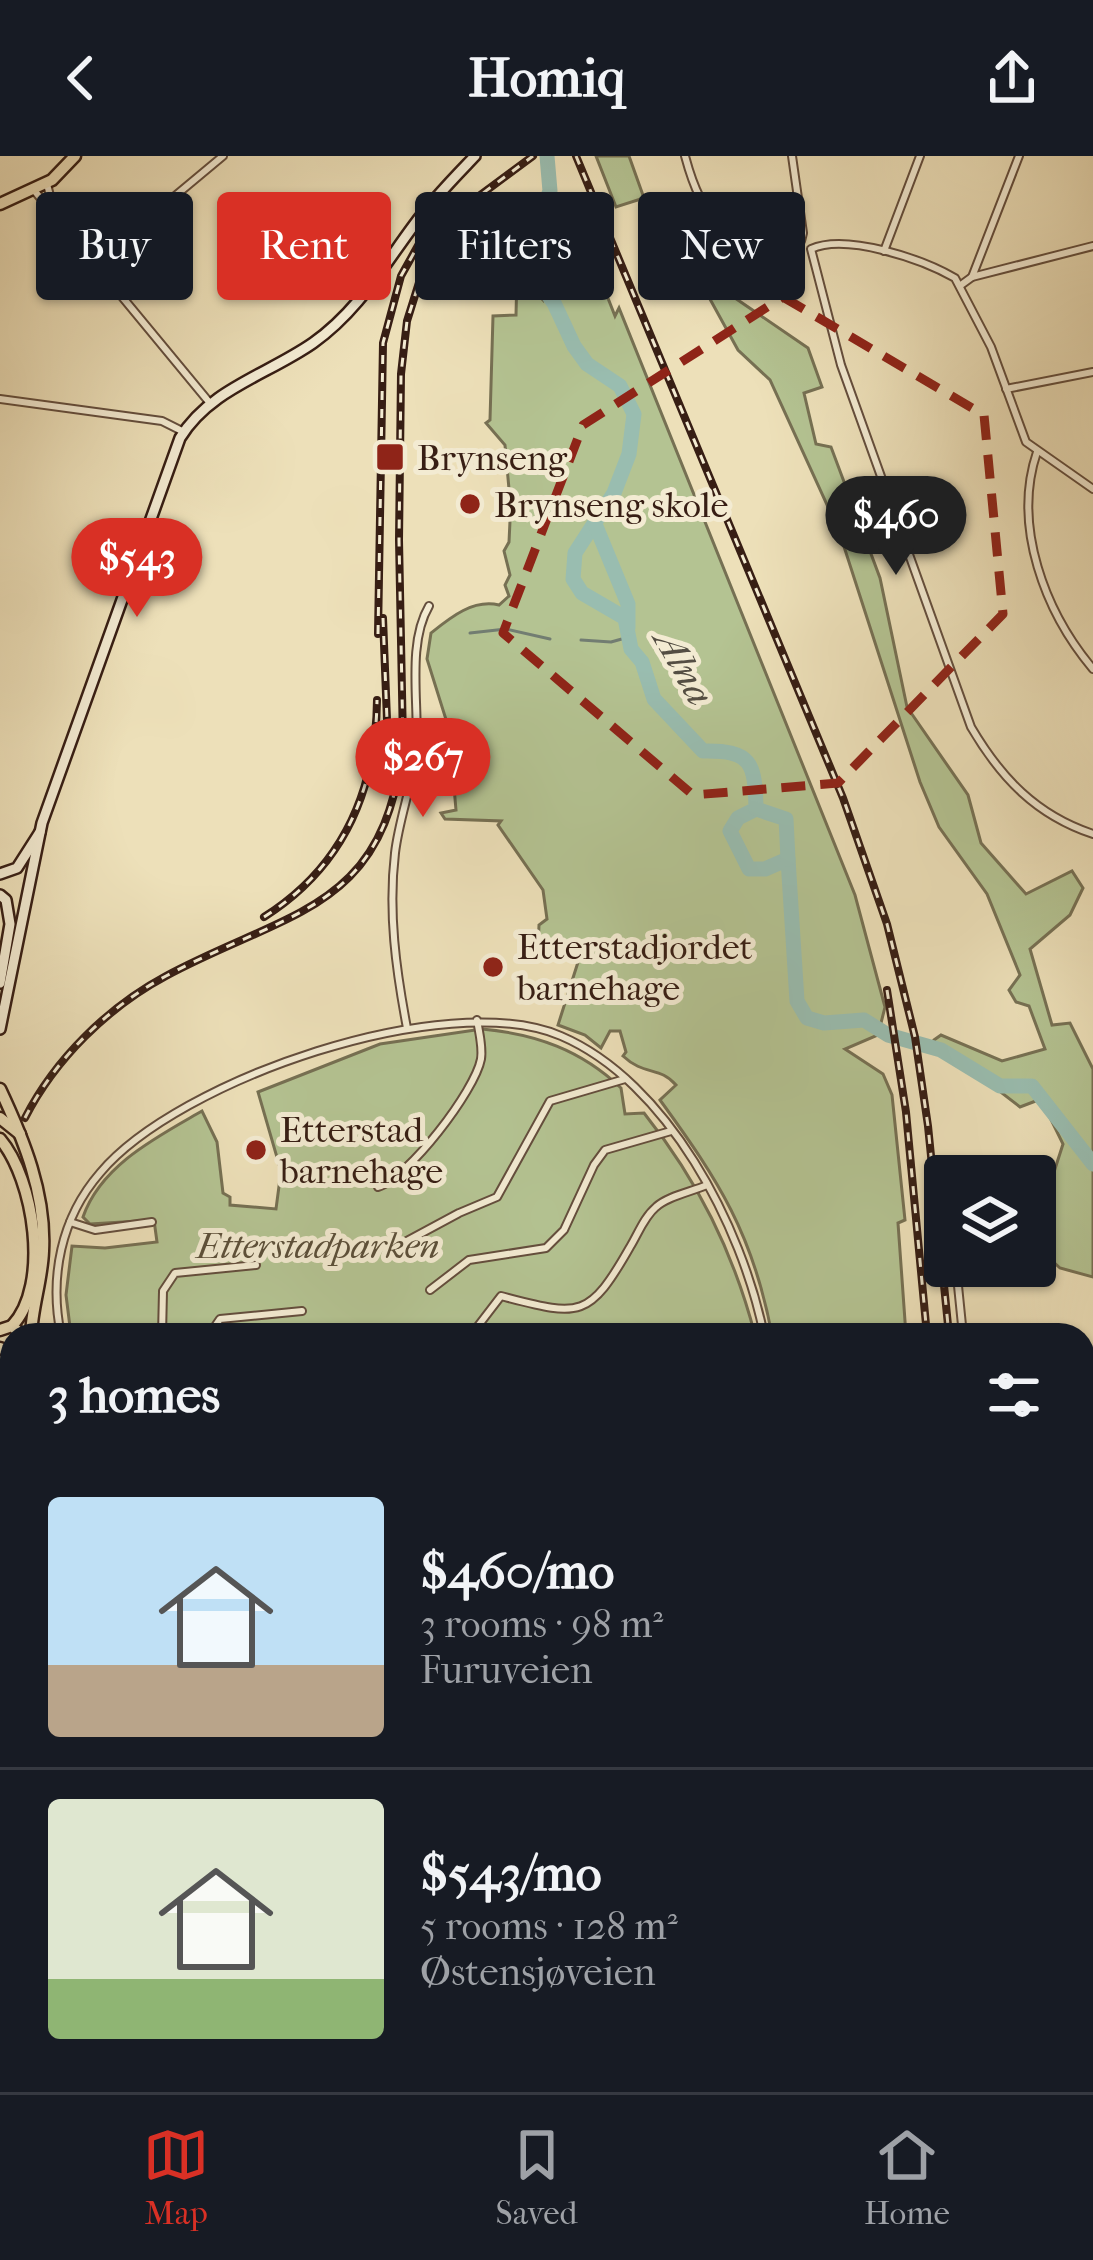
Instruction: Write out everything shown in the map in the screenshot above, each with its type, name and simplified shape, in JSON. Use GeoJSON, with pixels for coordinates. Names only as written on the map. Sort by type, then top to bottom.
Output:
{"type":"FeatureCollection","features":[{"type":"Feature","properties":{"kind":"highway"},"geometry":{"type":"LineString","coordinates":[[0,204],[46,183],[75,156]]}},
{"type":"Feature","properties":{"kind":"highway"},"geometry":{"type":"LineString","coordinates":[[0,1089],[32,1168],[43,1232],[41,1273],[19,1323]]}},
{"type":"Feature","properties":{"kind":"highway"},"geometry":{"type":"LineString","coordinates":[[0,1118],[22,1136]]}},
{"type":"Feature","properties":{"kind":"highway"},"geometry":{"type":"LineString","coordinates":[[0,1138],[17,1167],[30,1210],[34,1257],[19,1323]]}},
{"type":"Feature","properties":{"kind":"highway"},"geometry":{"type":"LineString","coordinates":[[0,1160],[17,1167]]}},
{"type":"Feature","properties":{"kind":"main road"},"geometry":{"type":"LineString","coordinates":[[0,1029],[40,832],[184,432],[209,402],[287,359],[340,322],[368,293],[422,214],[476,156]]}},
{"type":"Feature","properties":{"kind":"main road"},"geometry":{"type":"LineString","coordinates":[[29,880],[6,870],[40,832]]}},
{"type":"Feature","properties":{"kind":"main road"},"geometry":{"type":"LineString","coordinates":[[3,898],[14,902],[25,897]]}},
{"type":"Feature","properties":{"kind":"main road"},"geometry":{"type":"LineString","coordinates":[[0,983],[10,924],[3,898]]}},
{"type":"Feature","properties":{"kind":"street"},"geometry":{"type":"LineString","coordinates":[[181,192],[224,156]]}},
{"type":"Feature","properties":{"kind":"street"},"geometry":{"type":"LineString","coordinates":[[685,156],[701,204],[716,223],[752,238],[788,244],[801,241],[792,156]]}},
{"type":"Feature","properties":{"kind":"street"},"geometry":{"type":"LineString","coordinates":[[884,250],[920,156]]}},
{"type":"Feature","properties":{"kind":"street"},"geometry":{"type":"LineString","coordinates":[[972,277],[1018,156]]}},
{"type":"Feature","properties":{"kind":"street"},"geometry":{"type":"LineString","coordinates":[[46,183],[49,192]]}},
{"type":"Feature","properties":{"kind":"street"},"geometry":{"type":"LineString","coordinates":[[1093,489],[1037,452],[1018,429],[991,346],[961,285],[946,273],[884,250],[825,245],[811,249],[841,365],[971,727],[996,766],[1028,800],[1066,824],[1093,834]]}},
{"type":"Feature","properties":{"kind":"street"},"geometry":{"type":"LineString","coordinates":[[961,285],[972,277],[1093,246]]}},
{"type":"Feature","properties":{"kind":"street"},"geometry":{"type":"LineString","coordinates":[[127,300],[209,402]]}},
{"type":"Feature","properties":{"kind":"street"},"geometry":{"type":"LineString","coordinates":[[1006,389],[1093,372]]}},
{"type":"Feature","properties":{"kind":"street"},"geometry":{"type":"LineString","coordinates":[[0,399],[162,422],[184,432]]}},
{"type":"Feature","properties":{"kind":"street"},"geometry":{"type":"LineString","coordinates":[[1037,452],[1029,506],[1035,554],[1057,616],[1093,669]]}},
{"type":"Feature","properties":{"kind":"street"},"geometry":{"type":"LineString","coordinates":[[407,1028],[394,950],[392,887],[398,832],[416,752],[415,670],[423,616],[429,606]]}},
{"type":"Feature","properties":{"kind":"street"},"geometry":{"type":"LineString","coordinates":[[378,1187],[404,1170],[467,1090],[481,1061],[477,1020]]}},
{"type":"Feature","properties":{"kind":"street"},"geometry":{"type":"LineString","coordinates":[[60,1323],[56,1279],[70,1222],[80,1201],[131,1142],[189,1108],[303,1057],[407,1028],[477,1020],[513,1023],[558,1035],[594,1054],[626,1079],[671,1131],[707,1185],[739,1251],[760,1323]]}},
{"type":"Feature","properties":{"kind":"street"},"geometry":{"type":"LineString","coordinates":[[394,1248],[497,1197],[550,1101],[626,1079]]}},
{"type":"Feature","properties":{"kind":"street"},"geometry":{"type":"LineString","coordinates":[[430,1290],[469,1260],[546,1248],[564,1230],[593,1165],[605,1150],[671,1131]]}},
{"type":"Feature","properties":{"kind":"street"},"geometry":{"type":"LineString","coordinates":[[480,1323],[502,1296],[548,1310],[582,1306],[596,1298],[659,1203],[707,1185]]}},
{"type":"Feature","properties":{"kind":"street"},"geometry":{"type":"LineString","coordinates":[[70,1222],[95,1230],[152,1222]]}},
{"type":"Feature","properties":{"kind":"street"},"geometry":{"type":"LineString","coordinates":[[162,1323],[163,1291],[175,1273],[256,1265]]}},
{"type":"Feature","properties":{"kind":"street"},"geometry":{"type":"LineString","coordinates":[[958,1287],[962,1323]]}},
{"type":"Feature","properties":{"kind":"street"},"geometry":{"type":"LineString","coordinates":[[217,1323],[302,1311]]}},
{"type":"Feature","properties":{"kind":"highlighted area"},"geometry":{"type":"Polygon","coordinates":[[[783,297],[984,415],[1003,614],[838,783],[693,795],[503,633],[583,425],[783,297]]]}},
{"type":"Feature","properties":{"kind":"green space"},"geometry":{"type":"Polygon","coordinates":[[[596,156],[629,156],[642,192],[638,200],[616,207],[614,192],[596,156]]]}},
{"type":"Feature","properties":{"kind":"green space"},"geometry":{"type":"Polygon","coordinates":[[[516,300],[609,300],[615,316],[619,308],[855,895],[885,1007],[878,1035],[845,1049],[883,1074],[892,1095],[905,1220],[898,1223],[905,1323],[769,1323],[755,1267],[731,1210],[660,1100],[676,1085],[623,1056],[620,1031],[610,1031],[601,1048],[585,1035],[558,1025],[579,959],[538,950],[539,925],[547,919],[543,890],[498,825],[501,821],[445,819],[441,813],[456,810],[449,729],[427,659],[431,633],[446,621],[480,605],[499,605],[509,596],[504,551],[518,502],[509,489],[505,445],[486,423],[490,420],[493,316],[516,315],[516,300]]]}},
{"type":"Feature","properties":{"kind":"green space"},"geometry":{"type":"Polygon","coordinates":[[[710,300],[738,300],[808,348],[822,387],[804,393],[816,444],[831,447],[880,578],[907,707],[968,795],[981,843],[1026,894],[1072,871],[1083,888],[1070,915],[1030,949],[1052,1025],[1070,1023],[1093,1069],[1093,1277],[1056,1264],[1056,1166],[1063,1144],[1041,1099],[1020,1107],[954,1056],[936,1049],[934,1040],[941,1035],[1002,1061],[1045,1049],[1029,1006],[1016,1002],[1009,990],[1020,975],[987,894],[939,827],[920,782],[839,531],[770,380],[738,350],[710,300]]]}},
{"type":"Feature","properties":{"kind":"green space","name":"Etterstadparken"},"geometry":{"type":"Polygon","coordinates":[[[482,1029],[539,1040],[574,1054],[606,1075],[621,1088],[625,1114],[644,1113],[681,1165],[712,1218],[751,1323],[70,1323],[66,1295],[72,1246],[157,1242],[154,1220],[90,1224],[83,1217],[117,1167],[202,1111],[217,1142],[223,1193],[230,1197],[230,1205],[276,1209],[281,1171],[258,1092],[380,1044],[482,1029]]]}},
{"type":"Feature","properties":{"kind":"waterway","name":"Alna"},"geometry":{"type":"LineString","coordinates":[[547,156],[550,192]]}},
{"type":"Feature","properties":{"kind":"waterway","name":"Alna"},"geometry":{"type":"LineString","coordinates":[[552,300],[574,346],[587,364],[620,386],[634,414],[629,454],[614,493],[575,553],[573,579],[582,593],[625,618],[631,649],[642,662],[654,699],[703,751],[732,753],[748,762],[756,809],[738,818],[730,831],[749,869],[765,869],[788,859],[797,1001],[807,1018],[824,1023],[864,1020],[888,1035],[941,1050],[1000,1086],[1032,1086],[1093,1164]]}},
{"type":"Feature","properties":{"kind":"waterway"},"geometry":{"type":"LineString","coordinates":[[595,524],[628,604],[628,628]]}},
{"type":"Feature","properties":{"kind":"waterway"},"geometry":{"type":"LineString","coordinates":[[470,633],[506,629],[550,639]]}},
{"type":"Feature","properties":{"kind":"waterway"},"geometry":{"type":"LineString","coordinates":[[581,640],[611,642],[629,637]]}},
{"type":"Feature","properties":{"kind":"waterway","name":"Alna"},"geometry":{"type":"LineString","coordinates":[[756,809],[786,819],[788,859]]}},
{"type":"Feature","properties":{"kind":"railway"},"geometry":{"type":"LineString","coordinates":[[25,1118],[68,1055],[124,1003],[166,976],[325,897],[354,873],[376,840],[393,798],[403,742],[399,540],[401,374],[407,321],[422,273],[449,227],[479,196],[533,156]]}},
{"type":"Feature","properties":{"kind":"railway"},"geometry":{"type":"LineString","coordinates":[[576,156],[843,798],[887,924],[915,1037],[948,1323]]}},
{"type":"Feature","properties":{"kind":"railway"},"geometry":{"type":"LineString","coordinates":[[378,634],[383,343],[401,276],[415,251]]}},
{"type":"Feature","properties":{"kind":"railway"},"geometry":{"type":"LineString","coordinates":[[383,618],[387,720]]}},
{"type":"Feature","properties":{"kind":"railway"},"geometry":{"type":"LineString","coordinates":[[264,917],[315,875],[350,824],[370,765],[377,700]]}},
{"type":"Feature","properties":{"kind":"railway"},"geometry":{"type":"LineString","coordinates":[[887,990],[906,1112],[926,1323]]}},
{"type":"Feature","properties":{"kind":"place","name":"Brynseng"},"geometry":{"type":"Point","coordinates":[390,457]}},
{"type":"Feature","properties":{"kind":"place","name":"Brynseng skole"},"geometry":{"type":"Point","coordinates":[470,504]}},
{"type":"Feature","properties":{"kind":"place","name":"Etterstadjordet barnehage"},"geometry":{"type":"Point","coordinates":[493,967]}},
{"type":"Feature","properties":{"kind":"place","name":"Etterstad barnehage"},"geometry":{"type":"Point","coordinates":[256,1150]}}]}
